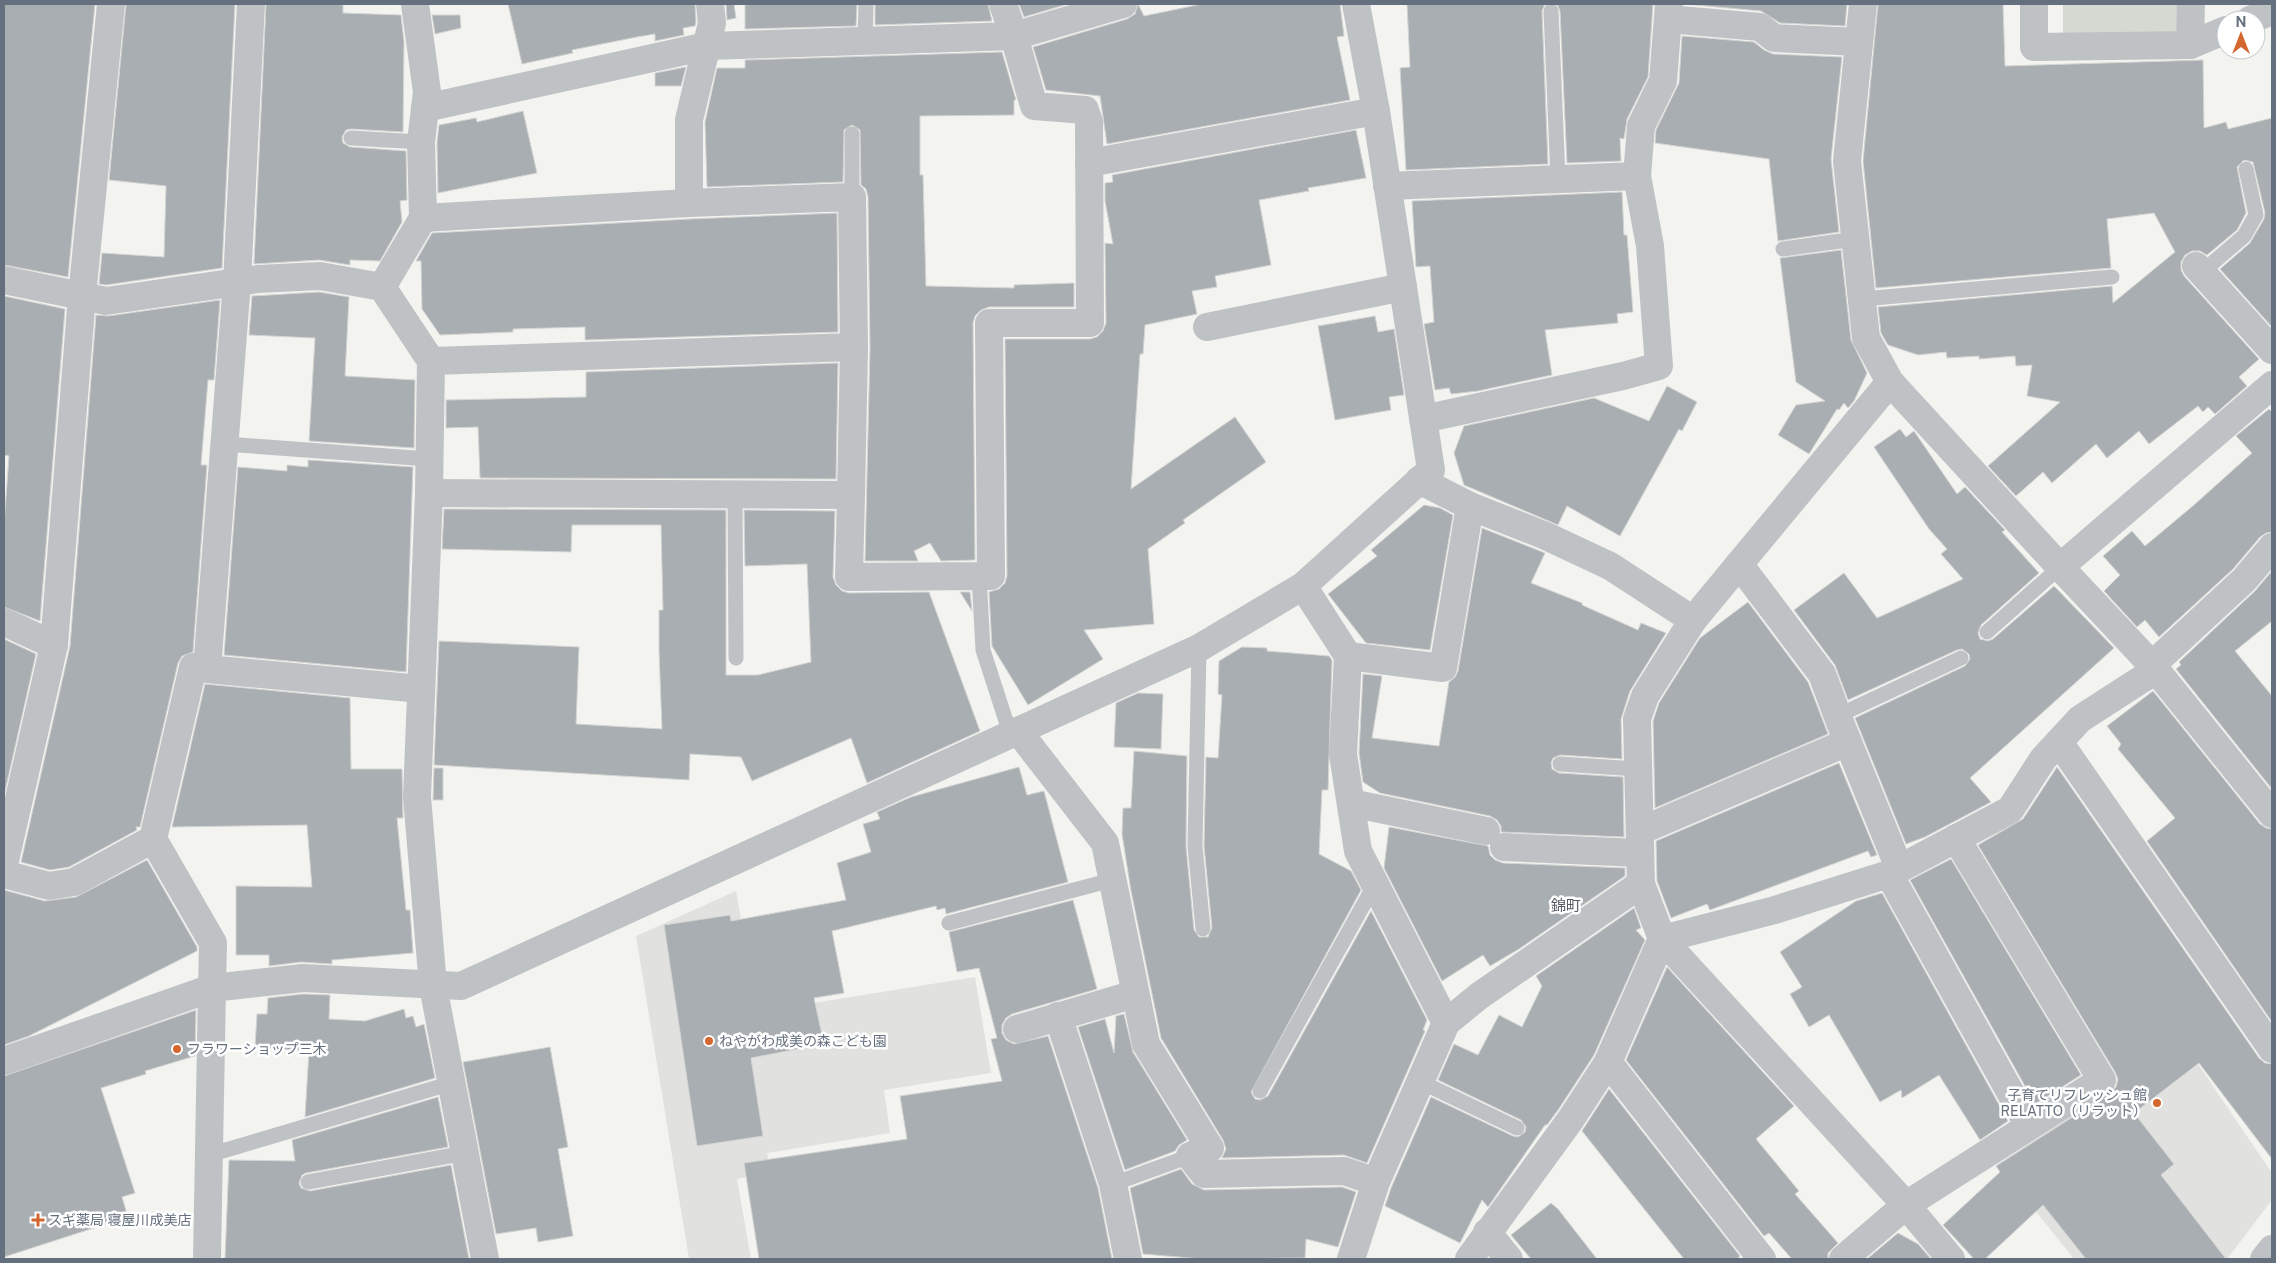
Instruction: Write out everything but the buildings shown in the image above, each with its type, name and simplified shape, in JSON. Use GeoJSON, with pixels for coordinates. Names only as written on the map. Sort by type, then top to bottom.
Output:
{"type":"FeatureCollection","features":[{"type":"Feature","properties":{"kind":"street"},"geometry":{"type":"LineString","coordinates":[[4,865],[54,645],[82,296],[111,4]]}},
{"type":"Feature","properties":{"kind":"street"},"geometry":{"type":"LineString","coordinates":[[251,4],[237,282],[207,669],[422,690]]}},
{"type":"Feature","properties":{"kind":"street"},"geometry":{"type":"LineString","coordinates":[[382,287],[422,218],[421,142],[427,92],[415,4]]}},
{"type":"Feature","properties":{"kind":"street"},"geometry":{"type":"LineString","coordinates":[[689,203],[689,120],[712,24],[710,4]]}},
{"type":"Feature","properties":{"kind":"street"},"geometry":{"type":"LineString","coordinates":[[422,218],[689,203],[852,197],[854,346],[849,577],[991,576],[989,323],[1090,323],[1089,122],[1085,110],[1034,106],[1003,4]]}},
{"type":"Feature","properties":{"kind":"street"},"geometry":{"type":"LineString","coordinates":[[425,108],[707,46],[1014,36],[1123,4]]}},
{"type":"Feature","properties":{"kind":"street"},"geometry":{"type":"LineString","coordinates":[[4,1061],[212,988],[303,978],[460,986],[1019,732],[1199,648],[1304,586],[1431,470],[1376,111],[1356,4]]}},
{"type":"Feature","properties":{"kind":"street"},"geometry":{"type":"LineString","coordinates":[[1863,4],[1847,161],[1866,338],[1890,382],[2154,668],[2272,814]]}},
{"type":"Feature","properties":{"kind":"street"},"geometry":{"type":"LineString","coordinates":[[2034,4],[2034,46],[2190,45],[2216,34]]}},
{"type":"Feature","properties":{"kind":"street"},"geometry":{"type":"LineString","coordinates":[[2190,45],[2191,4]]}},
{"type":"Feature","properties":{"kind":"street"},"geometry":{"type":"LineString","coordinates":[[1423,419],[1623,376],[1659,366],[1650,246],[1637,176],[1641,126],[1663,81],[1669,11],[1760,27],[1774,38],[1859,42]]}},
{"type":"Feature","properties":{"kind":"street"},"geometry":{"type":"LineString","coordinates":[[1089,163],[1376,111]]}},
{"type":"Feature","properties":{"kind":"street"},"geometry":{"type":"LineString","coordinates":[[1387,186],[1637,176]]}},
{"type":"Feature","properties":{"kind":"street"},"geometry":{"type":"LineString","coordinates":[[2199,269],[2272,350]]}},
{"type":"Feature","properties":{"kind":"street"},"geometry":{"type":"LineString","coordinates":[[4,280],[106,301],[258,279],[320,276],[382,287],[431,361],[429,493],[417,796],[433,986],[485,1259]]}},
{"type":"Feature","properties":{"kind":"street"},"geometry":{"type":"LineString","coordinates":[[1207,327],[1403,287]]}},
{"type":"Feature","properties":{"kind":"street"},"geometry":{"type":"LineString","coordinates":[[431,361],[854,346]]}},
{"type":"Feature","properties":{"kind":"street"},"geometry":{"type":"LineString","coordinates":[[1890,382],[1693,620],[1645,696],[1637,719],[1641,884],[1662,939],[1906,1205],[1951,1259]]}},
{"type":"Feature","properties":{"kind":"street"},"geometry":{"type":"LineString","coordinates":[[2060,568],[2272,385]]}},
{"type":"Feature","properties":{"kind":"street"},"geometry":{"type":"LineString","coordinates":[[1419,480],[1470,506],[1546,536],[1610,566],[1693,620]]}},
{"type":"Feature","properties":{"kind":"street"},"geometry":{"type":"LineString","coordinates":[[429,493],[851,495]]}},
{"type":"Feature","properties":{"kind":"street"},"geometry":{"type":"LineString","coordinates":[[1348,656],[1443,668],[1470,506]]}},
{"type":"Feature","properties":{"kind":"street"},"geometry":{"type":"LineString","coordinates":[[1662,939],[1775,910],[1894,871],[2010,810],[2043,758],[2080,719],[2154,668],[2244,580],[2272,547]]}},
{"type":"Feature","properties":{"kind":"street"},"geometry":{"type":"LineString","coordinates":[[1739,564],[1822,674],[1894,871],[2029,1126]]}},
{"type":"Feature","properties":{"kind":"street"},"geometry":{"type":"LineString","coordinates":[[1304,586],[1348,656],[1343,754],[1358,851],[1446,1023]]}},
{"type":"Feature","properties":{"kind":"street"},"geometry":{"type":"LineString","coordinates":[[4,622],[54,645]]}},
{"type":"Feature","properties":{"kind":"street"},"geometry":{"type":"LineString","coordinates":[[193,667],[153,839],[213,943],[207,1259]]}},
{"type":"Feature","properties":{"kind":"street"},"geometry":{"type":"LineString","coordinates":[[1019,732],[1105,843],[1146,1044],[1210,1148],[1190,1156],[1204,1174],[1344,1171],[1376,1182]]}},
{"type":"Feature","properties":{"kind":"street"},"geometry":{"type":"LineString","coordinates":[[1351,803],[1495,839],[1639,842],[1848,742]]}},
{"type":"Feature","properties":{"kind":"street"},"geometry":{"type":"LineString","coordinates":[[2058,742],[2272,1049]]}},
{"type":"Feature","properties":{"kind":"street"},"geometry":{"type":"LineString","coordinates":[[1842,1259],[1906,1205],[2102,1080],[1956,838]]}},
{"type":"Feature","properties":{"kind":"street"},"geometry":{"type":"LineString","coordinates":[[4,874],[49,886],[74,882],[153,839]]}},
{"type":"Feature","properties":{"kind":"street"},"geometry":{"type":"LineString","coordinates":[[1351,1259],[1376,1182],[1446,1023],[1479,996],[1641,884]]}},
{"type":"Feature","properties":{"kind":"street"},"geometry":{"type":"LineString","coordinates":[[1469,1259],[1571,1119],[1608,1062],[1662,939]]}},
{"type":"Feature","properties":{"kind":"street"},"geometry":{"type":"LineString","coordinates":[[1017,1029],[1136,994]]}},
{"type":"Feature","properties":{"kind":"street"},"geometry":{"type":"LineString","coordinates":[[1058,1016],[1113,1184],[1128,1259]]}},
{"type":"Feature","properties":{"kind":"street"},"geometry":{"type":"LineString","coordinates":[[1608,1062],[1762,1259]]}},
{"type":"Feature","properties":{"kind":"street"},"geometry":{"type":"LineString","coordinates":[[1487,1232],[1509,1259]]}},
{"type":"Feature","properties":{"kind":"street"},"geometry":{"type":"LineString","coordinates":[[2264,1259],[2272,1249]]}},
{"type":"Feature","properties":{"kind":"lane"},"geometry":{"type":"LineString","coordinates":[[865,41],[866,4]]}},
{"type":"Feature","properties":{"kind":"lane"},"geometry":{"type":"LineString","coordinates":[[1551,11],[1558,179]]}},
{"type":"Feature","properties":{"kind":"lane"},"geometry":{"type":"LineString","coordinates":[[852,134],[852,197]]}},
{"type":"Feature","properties":{"kind":"lane"},"geometry":{"type":"LineString","coordinates":[[351,138],[421,142]]}},
{"type":"Feature","properties":{"kind":"lane"},"geometry":{"type":"LineString","coordinates":[[2199,269],[2244,236],[2256,215],[2246,168]]}},
{"type":"Feature","properties":{"kind":"lane"},"geometry":{"type":"LineString","coordinates":[[1783,249],[1855,240]]}},
{"type":"Feature","properties":{"kind":"lane"},"geometry":{"type":"LineString","coordinates":[[1862,299],[2112,277]]}},
{"type":"Feature","properties":{"kind":"lane"},"geometry":{"type":"LineString","coordinates":[[225,444],[429,458]]}},
{"type":"Feature","properties":{"kind":"lane"},"geometry":{"type":"LineString","coordinates":[[735,495],[736,658]]}},
{"type":"Feature","properties":{"kind":"lane"},"geometry":{"type":"LineString","coordinates":[[1987,632],[2060,568]]}},
{"type":"Feature","properties":{"kind":"lane"},"geometry":{"type":"LineString","coordinates":[[979,576],[983,650],[1006,721],[1019,732]]}},
{"type":"Feature","properties":{"kind":"lane"},"geometry":{"type":"LineString","coordinates":[[1199,648],[1194,846],[1203,929]]}},
{"type":"Feature","properties":{"kind":"lane"},"geometry":{"type":"LineString","coordinates":[[1837,716],[1962,658]]}},
{"type":"Feature","properties":{"kind":"lane"},"geometry":{"type":"LineString","coordinates":[[1560,764],[1638,768]]}},
{"type":"Feature","properties":{"kind":"lane"},"geometry":{"type":"LineString","coordinates":[[948,923],[1112,880]]}},
{"type":"Feature","properties":{"kind":"lane"},"geometry":{"type":"LineString","coordinates":[[1260,1091],[1375,884]]}},
{"type":"Feature","properties":{"kind":"lane"},"geometry":{"type":"LineString","coordinates":[[1420,1082],[1517,1128]]}},
{"type":"Feature","properties":{"kind":"lane"},"geometry":{"type":"LineString","coordinates":[[209,1155],[452,1084]]}},
{"type":"Feature","properties":{"kind":"lane"},"geometry":{"type":"LineString","coordinates":[[308,1182],[465,1152]]}},
{"type":"Feature","properties":{"kind":"lane"},"geometry":{"type":"LineString","coordinates":[[1113,1184],[1190,1156]]}},
{"type":"Feature","properties":{"kind":"shaded area"},"geometry":{"type":"Polygon","coordinates":[[[2063,4],[2183,4],[2183,38],[2063,42],[2063,4]]]}},
{"type":"Feature","properties":{"kind":"shaded area"},"geometry":{"type":"Polygon","coordinates":[[[736,891],[758,1012],[975,977],[991,1073],[884,1090],[890,1133],[767,1153],[771,1173],[737,1179],[751,1259],[689,1259],[636,936],[736,891]]]}},
{"type":"Feature","properties":{"kind":"shaded area","name":"子育てリフレッシュ館 RELATTO（リラット）"},"geometry":{"type":"Polygon","coordinates":[[[2183,1042],[2272,1173],[2272,1200],[2227,1259],[2074,1259],[1998,1164],[2183,1042]]]}},
{"type":"Feature","properties":{"kind":"place","name":"ねやがわ成美の森こども園"},"geometry":{"type":"Point","coordinates":[709,1041]}},
{"type":"Feature","properties":{"kind":"place","name":"フラワーショップ三木"},"geometry":{"type":"Point","coordinates":[177,1049]}},
{"type":"Feature","properties":{"kind":"place","name":"子育てリフレッシュ館 RELATTO（リラット）"},"geometry":{"type":"Point","coordinates":[2157,1103]}},
{"type":"Feature","properties":{"kind":"place","name":"スギ薬局 寝屋川成美店"},"geometry":{"type":"Point","coordinates":[38,1220]}},
{"type":"Feature","properties":{"kind":"district","name":"錦町"},"geometry":{"type":"Point","coordinates":[1566,905]}}]}
